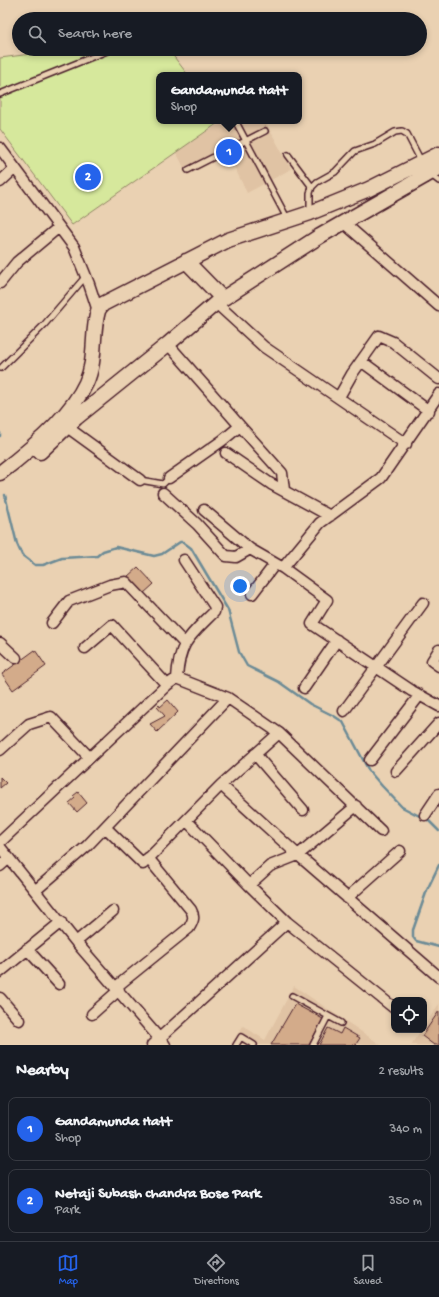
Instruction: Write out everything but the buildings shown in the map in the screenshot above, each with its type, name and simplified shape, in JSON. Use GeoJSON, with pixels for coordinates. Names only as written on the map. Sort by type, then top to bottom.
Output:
{"type":"FeatureCollection","features":[{"type":"Feature","properties":{"kind":"main road"},"geometry":{"type":"LineString","coordinates":[[0,483],[35,457],[67,427],[219,300],[344,223],[432,172],[439,154]]}},
{"type":"Feature","properties":{"kind":"main road"},"geometry":{"type":"LineString","coordinates":[[0,473],[29,451],[60,419],[86,385],[90,374],[94,351],[98,311],[100,307],[110,300],[228,240],[310,213],[369,189],[432,172]]}},
{"type":"Feature","properties":{"kind":"main road"},"geometry":{"type":"LineString","coordinates":[[186,261],[219,300]]}},
{"type":"Feature","properties":{"kind":"street"},"geometry":{"type":"LineString","coordinates":[[1,151],[74,247],[98,311]]}},
{"type":"Feature","properties":{"kind":"street"},"geometry":{"type":"LineString","coordinates":[[0,182],[15,168]]}},
{"type":"Feature","properties":{"kind":"street"},"geometry":{"type":"LineString","coordinates":[[344,223],[439,306]]}},
{"type":"Feature","properties":{"kind":"street"},"geometry":{"type":"LineString","coordinates":[[0,282],[17,262],[59,227]]}},
{"type":"Feature","properties":{"kind":"street"},"geometry":{"type":"LineString","coordinates":[[219,300],[264,347],[406,444]]}},
{"type":"Feature","properties":{"kind":"street"},"geometry":{"type":"LineString","coordinates":[[338,397],[379,336],[393,342],[439,379]]}},
{"type":"Feature","properties":{"kind":"street"},"geometry":{"type":"LineString","coordinates":[[168,344],[282,472],[284,490]]}},
{"type":"Feature","properties":{"kind":"street"},"geometry":{"type":"LineString","coordinates":[[361,361],[429,411]]}},
{"type":"Feature","properties":{"kind":"street"},"geometry":{"type":"LineString","coordinates":[[252,594],[320,523],[381,478],[429,411],[439,394]]}},
{"type":"Feature","properties":{"kind":"street"},"geometry":{"type":"LineString","coordinates":[[169,478],[223,440],[240,426]]}},
{"type":"Feature","properties":{"kind":"street"},"geometry":{"type":"LineString","coordinates":[[67,427],[140,480]]}},
{"type":"Feature","properties":{"kind":"street"},"geometry":{"type":"LineString","coordinates":[[226,453],[284,490],[330,516]]}},
{"type":"Feature","properties":{"kind":"street"},"geometry":{"type":"LineString","coordinates":[[163,493],[197,524],[226,556],[236,557],[250,549]]}},
{"type":"Feature","properties":{"kind":"street"},"geometry":{"type":"LineString","coordinates":[[204,510],[250,549],[279,566],[327,600],[312,624],[377,666],[419,696],[439,706]]}},
{"type":"Feature","properties":{"kind":"street"},"geometry":{"type":"LineString","coordinates":[[178,678],[178,662],[184,643],[214,612],[215,607],[184,560]]}},
{"type":"Feature","properties":{"kind":"street"},"geometry":{"type":"LineString","coordinates":[[52,623],[69,601],[110,585],[126,582],[184,643]]}},
{"type":"Feature","properties":{"kind":"street"},"geometry":{"type":"LineString","coordinates":[[344,712],[423,603]]}},
{"type":"Feature","properties":{"kind":"street"},"geometry":{"type":"LineString","coordinates":[[84,648],[112,625],[167,685]]}},
{"type":"Feature","properties":{"kind":"street"},"geometry":{"type":"LineString","coordinates":[[304,688],[337,640]]}},
{"type":"Feature","properties":{"kind":"street"},"geometry":{"type":"LineString","coordinates":[[0,643],[16,658]]}},
{"type":"Feature","properties":{"kind":"street"},"geometry":{"type":"LineString","coordinates":[[439,650],[432,661],[439,666]]}},
{"type":"Feature","properties":{"kind":"street"},"geometry":{"type":"LineString","coordinates":[[0,842],[167,685],[178,678]]}},
{"type":"Feature","properties":{"kind":"street"},"geometry":{"type":"LineString","coordinates":[[178,678],[228,698],[279,733],[381,831]]}},
{"type":"Feature","properties":{"kind":"street"},"geometry":{"type":"LineString","coordinates":[[370,760],[419,696]]}},
{"type":"Feature","properties":{"kind":"street"},"geometry":{"type":"LineString","coordinates":[[36,890],[87,846],[228,698]]}},
{"type":"Feature","properties":{"kind":"street"},"geometry":{"type":"LineString","coordinates":[[0,750],[29,724],[51,716],[89,757]]}},
{"type":"Feature","properties":{"kind":"street"},"geometry":{"type":"LineString","coordinates":[[396,771],[439,723]]}},
{"type":"Feature","properties":{"kind":"street"},"geometry":{"type":"LineString","coordinates":[[105,827],[143,864],[221,785],[279,733]]}},
{"type":"Feature","properties":{"kind":"street"},"geometry":{"type":"LineString","coordinates":[[255,754],[303,810]]}},
{"type":"Feature","properties":{"kind":"street"},"geometry":{"type":"LineString","coordinates":[[221,785],[298,855],[439,977]]}},
{"type":"Feature","properties":{"kind":"street"},"geometry":{"type":"LineString","coordinates":[[425,815],[439,794]]}},
{"type":"Feature","properties":{"kind":"street"},"geometry":{"type":"LineString","coordinates":[[249,885],[270,866],[298,855],[356,806]]}},
{"type":"Feature","properties":{"kind":"street"},"geometry":{"type":"LineString","coordinates":[[187,821],[287,922],[391,1006]]}},
{"type":"Feature","properties":{"kind":"street"},"geometry":{"type":"LineString","coordinates":[[0,847],[36,890],[76,942],[117,989],[159,1043],[287,922]]}},
{"type":"Feature","properties":{"kind":"street"},"geometry":{"type":"LineString","coordinates":[[347,898],[400,852]]}},
{"type":"Feature","properties":{"kind":"street"},"geometry":{"type":"LineString","coordinates":[[0,866],[9,858]]}},
{"type":"Feature","properties":{"kind":"street"},"geometry":{"type":"LineString","coordinates":[[92,1014],[117,989],[189,928],[193,921],[194,915],[191,910],[148,858]]}},
{"type":"Feature","properties":{"kind":"street"},"geometry":{"type":"LineString","coordinates":[[76,942],[114,910]]}},
{"type":"Feature","properties":{"kind":"street"},"geometry":{"type":"LineString","coordinates":[[0,972],[61,922]]}},
{"type":"Feature","properties":{"kind":"street"},"geometry":{"type":"LineString","coordinates":[[27,949],[59,984]]}},
{"type":"Feature","properties":{"kind":"street"},"geometry":{"type":"LineString","coordinates":[[0,998],[19,1020]]}},
{"type":"Feature","properties":{"kind":"lane"},"geometry":{"type":"LineString","coordinates":[[0,94],[95,56]]}},
{"type":"Feature","properties":{"kind":"lane"},"geometry":{"type":"LineString","coordinates":[[237,124],[247,140],[288,220]]}},
{"type":"Feature","properties":{"kind":"lane"},"geometry":{"type":"LineString","coordinates":[[188,170],[265,131]]}},
{"type":"Feature","properties":{"kind":"lane"},"geometry":{"type":"LineString","coordinates":[[310,213],[310,193],[312,187],[344,164],[356,152],[399,131],[407,134],[432,172]]}},
{"type":"Feature","properties":{"kind":"lane"},"geometry":{"type":"LineString","coordinates":[[288,155],[312,187]]}},
{"type":"Feature","properties":{"kind":"lane"},"geometry":{"type":"LineString","coordinates":[[1,368],[44,325],[86,276]]}},
{"type":"Feature","properties":{"kind":"lane"},"geometry":{"type":"LineString","coordinates":[[140,480],[163,484],[169,478]]}},
{"type":"Feature","properties":{"kind":"lane"},"geometry":{"type":"LineString","coordinates":[[292,996],[340,1023]]}},
{"type":"Feature","properties":{"kind":"lane"},"geometry":{"type":"LineString","coordinates":[[313,1045],[328,1016]]}},
{"type":"Feature","properties":{"kind":"lane"},"geometry":{"type":"LineString","coordinates":[[236,1045],[240,1037],[254,1045]]}},
{"type":"Feature","properties":{"kind":"shaded area"},"geometry":{"type":"Polygon","coordinates":[[[220,124],[267,124],[291,169],[247,193],[228,154],[188,175],[175,150],[220,124]]]}},
{"type":"Feature","properties":{"kind":"shaded area"},"geometry":{"type":"Polygon","coordinates":[[[294,986],[381,1045],[232,1045],[243,1026],[265,1040],[294,986]]]}},
{"type":"Feature","properties":{"kind":"shaded area"},"geometry":{"type":"Polygon","coordinates":[[[439,1004],[439,1045],[411,1045],[419,1033],[427,1033],[427,1022],[439,1004]]]}},
{"type":"Feature","properties":{"kind":"green space"},"geometry":{"type":"Polygon","coordinates":[[[16,56],[173,56],[186,72],[156,72],[156,124],[217,124],[72,225],[0,129],[0,58],[16,56]]]}},
{"type":"Feature","properties":{"kind":"waterway"},"geometry":{"type":"LineString","coordinates":[[5,495],[17,544],[22,555],[35,565],[43,565],[62,558],[97,556],[103,551],[116,547],[154,556],[162,554],[180,542],[183,542],[191,548],[228,610],[239,652],[247,666],[279,682],[310,704],[343,722],[369,771],[382,786],[402,807],[429,821],[439,831]]}},
{"type":"Feature","properties":{"kind":"waterway"},"geometry":{"type":"LineString","coordinates":[[439,865],[427,890],[413,930],[413,937],[416,941],[439,947]]}},
{"type":"Feature","properties":{"kind":"place","name":"Gandamunda Hatt"},"geometry":{"type":"Point","coordinates":[229,152]}},
{"type":"Feature","properties":{"kind":"place","name":"Netaji Subash chandra Bose Park"},"geometry":{"type":"Point","coordinates":[88,177]}}]}
